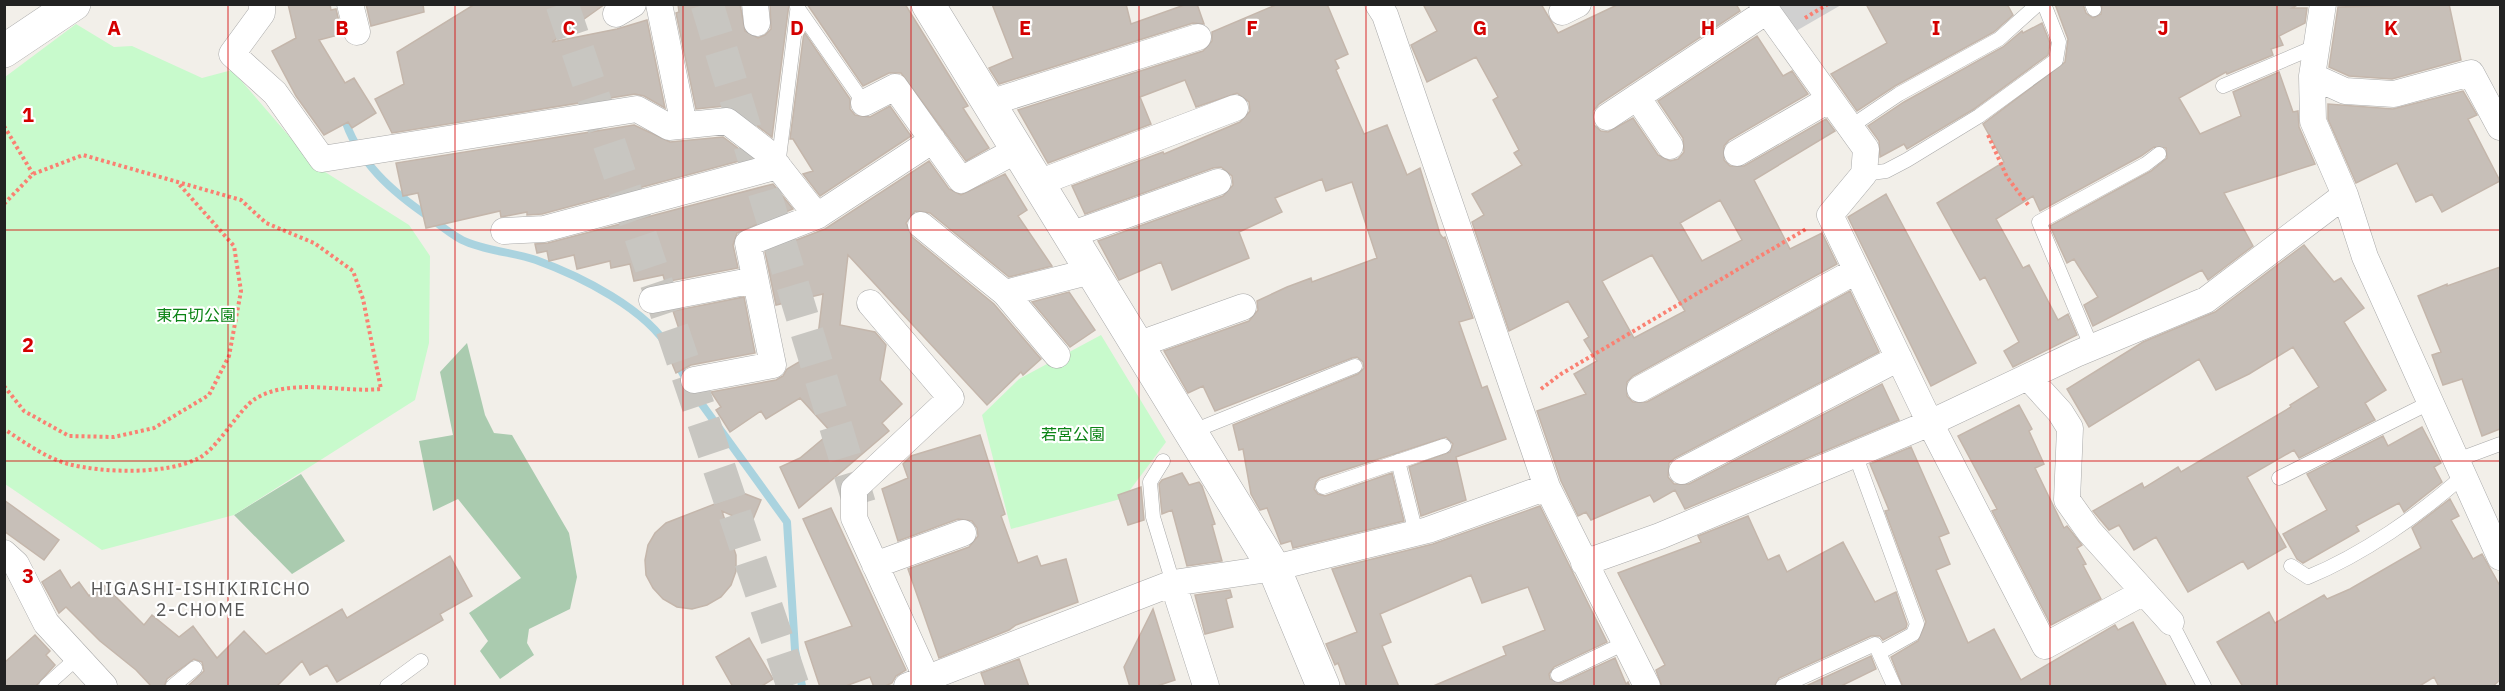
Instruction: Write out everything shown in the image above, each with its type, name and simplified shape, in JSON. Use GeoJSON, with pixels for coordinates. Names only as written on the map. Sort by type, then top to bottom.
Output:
{"type":"FeatureCollection","features":[{"type":"Feature","properties":{"kind":"street"},"geometry":{"type":"LineString","coordinates":[[4,51],[74,4]]}},
{"type":"Feature","properties":{"kind":"street"},"geometry":{"type":"LineString","coordinates":[[262,4],[262,13],[232,54],[275,93],[322,159],[637,109],[669,127],[727,121],[766,151],[817,216]]}},
{"type":"Feature","properties":{"kind":"street"},"geometry":{"type":"LineString","coordinates":[[350,4],[357,32]]}},
{"type":"Feature","properties":{"kind":"street"},"geometry":{"type":"LineString","coordinates":[[659,4],[684,125]]}},
{"type":"Feature","properties":{"kind":"street"},"geometry":{"type":"LineString","coordinates":[[928,4],[1274,568],[1323,687]]}},
{"type":"Feature","properties":{"kind":"street"},"geometry":{"type":"LineString","coordinates":[[1378,4],[1385,15],[1546,487],[1647,687]]}},
{"type":"Feature","properties":{"kind":"street"},"geometry":{"type":"LineString","coordinates":[[2324,4],[2312,76],[2313,121],[2345,195],[2365,257],[2500,557]]}},
{"type":"Feature","properties":{"kind":"street"},"geometry":{"type":"LineString","coordinates":[[1607,117],[1765,8],[1866,149],[1864,174],[1830,214],[1930,423],[2045,646],[2144,592]]}},
{"type":"Feature","properties":{"kind":"street"},"geometry":{"type":"LineString","coordinates":[[989,103],[1198,37]]}},
{"type":"Feature","properties":{"kind":"street"},"geometry":{"type":"LineString","coordinates":[[2312,76],[2345,91],[2394,94],[2471,73],[2500,128]]}},
{"type":"Feature","properties":{"kind":"street"},"geometry":{"type":"LineString","coordinates":[[864,103],[895,87],[961,180],[1017,150]]}},
{"type":"Feature","properties":{"kind":"street"},"geometry":{"type":"LineString","coordinates":[[1637,97],[1670,146]]}},
{"type":"Feature","properties":{"kind":"street"},"geometry":{"type":"LineString","coordinates":[[1737,153],[1830,99]]}},
{"type":"Feature","properties":{"kind":"street"},"geometry":{"type":"LineString","coordinates":[[1038,183],[1235,108]]}},
{"type":"Feature","properties":{"kind":"street"},"geometry":{"type":"LineString","coordinates":[[693,380],[773,365],[747,243],[817,216],[933,140]]}},
{"type":"Feature","properties":{"kind":"street"},"geometry":{"type":"LineString","coordinates":[[504,231],[544,229],[778,166]]}},
{"type":"Feature","properties":{"kind":"street"},"geometry":{"type":"LineString","coordinates":[[1070,235],[1218,182]]}},
{"type":"Feature","properties":{"kind":"street"},"geometry":{"type":"LineString","coordinates":[[1584,563],[1660,536],[1930,423],[2092,348],[2206,300],[2345,195]]}},
{"type":"Feature","properties":{"kind":"street"},"geometry":{"type":"LineString","coordinates":[[921,225],[1005,293],[1057,355]]}},
{"type":"Feature","properties":{"kind":"street"},"geometry":{"type":"LineString","coordinates":[[1005,293],[1092,271]]}},
{"type":"Feature","properties":{"kind":"street"},"geometry":{"type":"LineString","coordinates":[[1640,389],[1856,271]]}},
{"type":"Feature","properties":{"kind":"street"},"geometry":{"type":"LineString","coordinates":[[652,300],[755,280]]}},
{"type":"Feature","properties":{"kind":"street"},"geometry":{"type":"LineString","coordinates":[[870,303],[951,398],[854,489],[854,518],[875,565],[917,683],[959,676],[1173,583],[1274,568],[1416,533],[1546,487]]}},
{"type":"Feature","properties":{"kind":"street"},"geometry":{"type":"LineString","coordinates":[[1137,345],[1243,307]]}},
{"type":"Feature","properties":{"kind":"street"},"geometry":{"type":"LineString","coordinates":[[1682,471],[1899,358]]}},
{"type":"Feature","properties":{"kind":"street"},"geometry":{"type":"LineString","coordinates":[[2028,377],[2060,412],[2070,428],[2067,500],[2089,531],[2171,622]]}},
{"type":"Feature","properties":{"kind":"street"},"geometry":{"type":"LineString","coordinates":[[875,565],[963,533]]}},
{"type":"Feature","properties":{"kind":"street"},"geometry":{"type":"LineString","coordinates":[[4,553],[16,564],[46,623],[104,687]]}},
{"type":"Feature","properties":{"kind":"street"},"geometry":{"type":"LineString","coordinates":[[1173,583],[1206,687]]}},
{"type":"Feature","properties":{"kind":"lane"},"geometry":{"type":"LineString","coordinates":[[1850,127],[1899,94],[1999,39],[2038,4]]}},
{"type":"Feature","properties":{"kind":"lane"},"geometry":{"type":"LineString","coordinates":[[1864,174],[1886,171],[1979,116],[2056,60],[2060,42],[2044,4]]}},
{"type":"Feature","properties":{"kind":"lane"},"geometry":{"type":"LineString","coordinates":[[798,6],[864,103]]}},
{"type":"Feature","properties":{"kind":"lane"},"geometry":{"type":"LineString","coordinates":[[778,166],[798,6]]}},
{"type":"Feature","properties":{"kind":"lane"},"geometry":{"type":"LineString","coordinates":[[2223,86],[2317,46]]}},
{"type":"Feature","properties":{"kind":"lane"},"geometry":{"type":"LineString","coordinates":[[2092,348],[2039,222],[2146,164],[2159,153]]}},
{"type":"Feature","properties":{"kind":"lane"},"geometry":{"type":"LineString","coordinates":[[1191,432],[1355,366]]}},
{"type":"Feature","properties":{"kind":"lane"},"geometry":{"type":"LineString","coordinates":[[2279,478],[2431,402]]}},
{"type":"Feature","properties":{"kind":"lane"},"geometry":{"type":"LineString","coordinates":[[2291,566],[2308,577],[2338,565],[2439,497],[2461,468],[2500,444]]}},
{"type":"Feature","properties":{"kind":"lane"},"geometry":{"type":"LineString","coordinates":[[1323,487],[1444,446]]}},
{"type":"Feature","properties":{"kind":"lane"},"geometry":{"type":"LineString","coordinates":[[1855,454],[1917,624],[1913,634],[1879,653]]}},
{"type":"Feature","properties":{"kind":"lane"},"geometry":{"type":"LineString","coordinates":[[1398,460],[1416,533]]}},
{"type":"Feature","properties":{"kind":"lane"},"geometry":{"type":"LineString","coordinates":[[1163,461],[1150,482],[1153,516],[1173,583]]}},
{"type":"Feature","properties":{"kind":"lane"},"geometry":{"type":"LineString","coordinates":[[2171,622],[2204,687]]}},
{"type":"Feature","properties":{"kind":"lane"},"geometry":{"type":"LineString","coordinates":[[1558,675],[1625,643]]}},
{"type":"Feature","properties":{"kind":"lane"},"geometry":{"type":"LineString","coordinates":[[1783,687],[1875,644],[1894,687]]}},
{"type":"Feature","properties":{"kind":"lane"},"geometry":{"type":"LineString","coordinates":[[46,687],[77,658]]}},
{"type":"Feature","properties":{"kind":"lane"},"geometry":{"type":"LineString","coordinates":[[387,687],[421,661]]}},
{"type":"Feature","properties":{"kind":"lane"},"geometry":{"type":"LineString","coordinates":[[173,687],[195,668]]}},
{"type":"Feature","properties":{"kind":"path"},"geometry":{"type":"LineString","coordinates":[[1979,116],[2007,177],[2039,222]]}},
{"type":"Feature","properties":{"kind":"path"},"geometry":{"type":"LineString","coordinates":[[4,126],[33,174]]}},
{"type":"Feature","properties":{"kind":"path"},"geometry":{"type":"LineString","coordinates":[[4,204],[33,174],[83,155],[241,200],[266,223],[314,243],[353,271],[363,299],[381,389],[357,391],[286,388],[254,399],[200,458],[168,468],[110,470],[67,464],[32,447],[4,429]]}},
{"type":"Feature","properties":{"kind":"path"},"geometry":{"type":"LineString","coordinates":[[4,386],[24,411],[69,436],[114,437],[153,428],[209,395],[229,356],[241,291],[234,246],[178,182]]}},
{"type":"Feature","properties":{"kind":"path"},"geometry":{"type":"LineString","coordinates":[[1519,405],[1561,374],[1830,214]]}},
{"type":"Feature","properties":{"kind":"shaded area"},"geometry":{"type":"Polygon","coordinates":[[[1779,5],[1841,5],[1796,31],[1779,5]]]}},
{"type":"Feature","properties":{"kind":"green space","name":"東石切公園"},"geometry":{"type":"Polygon","coordinates":[[[76,24],[114,47],[132,46],[202,78],[232,70],[314,165],[409,225],[430,256],[429,343],[415,400],[234,515],[102,550],[5,484],[5,77],[76,24]]]}},
{"type":"Feature","properties":{"kind":"green space","name":"若宮公園"},"geometry":{"type":"Polygon","coordinates":[[[1101,335],[1166,442],[1124,498],[1011,529],[982,415],[1019,379],[1101,335]]]}},
{"type":"Feature","properties":{"kind":"green space"},"geometry":{"type":"Polygon","coordinates":[[[467,343],[485,415],[494,433],[512,435],[569,533],[577,577],[570,609],[529,629],[527,643],[534,655],[500,679],[480,651],[488,641],[469,613],[521,578],[458,499],[433,511],[419,441],[453,435],[440,372],[467,343]]]}},
{"type":"Feature","properties":{"kind":"green space"},"geometry":{"type":"Polygon","coordinates":[[[301,474],[345,541],[292,574],[234,515],[301,474]]]}},
{"type":"Feature","properties":{"kind":"building"},"geometry":{"type":"Polygon","coordinates":[[[288,4],[330,4],[331,10],[336,9],[342,34],[319,40],[345,83],[354,78],[376,113],[352,128],[348,122],[324,135],[296,96],[272,51],[296,38],[288,4]]]}},
{"type":"Feature","properties":{"kind":"building"},"geometry":{"type":"Polygon","coordinates":[[[366,4],[423,4],[424,12],[371,26],[366,4]]]}},
{"type":"Feature","properties":{"kind":"building"},"geometry":{"type":"Polygon","coordinates":[[[475,4],[605,4],[552,42],[617,29],[647,20],[665,108],[644,96],[635,94],[392,133],[375,99],[404,84],[397,52],[475,4]]]}},
{"type":"Feature","properties":{"kind":"building"},"geometry":{"type":"Polygon","coordinates":[[[678,4],[740,4],[745,31],[758,38],[771,29],[770,4],[789,4],[772,137],[735,109],[725,106],[696,109],[676,13],[679,12],[678,4]]]}},
{"type":"Feature","properties":{"kind":"building"},"geometry":{"type":"Polygon","coordinates":[[[807,4],[905,4],[968,106],[963,108],[989,148],[966,161],[901,73],[889,73],[863,86],[807,4]]]}},
{"type":"Feature","properties":{"kind":"building"},"geometry":{"type":"Polygon","coordinates":[[[992,4],[1126,4],[1131,24],[1187,4],[1197,4],[1204,24],[1193,23],[999,84],[989,68],[1013,58],[992,4]]]}},
{"type":"Feature","properties":{"kind":"building"},"geometry":{"type":"Polygon","coordinates":[[[1278,4],[1327,4],[1348,54],[1335,60],[1339,68],[1336,70],[1364,134],[1387,125],[1407,175],[1420,168],[1440,234],[1443,238],[1445,237],[1473,318],[1459,322],[1482,388],[1487,386],[1506,439],[1456,457],[1466,500],[1421,516],[1409,467],[1450,452],[1453,444],[1446,437],[1320,478],[1314,489],[1318,494],[1325,496],[1392,473],[1404,521],[1293,548],[1291,541],[1281,544],[1267,508],[1260,510],[1251,494],[1243,449],[1239,450],[1233,425],[1358,374],[1364,368],[1363,362],[1357,357],[1352,358],[1215,411],[1203,386],[1188,393],[1164,351],[1249,321],[1258,310],[1257,301],[1287,287],[1311,278],[1312,282],[1377,258],[1352,182],[1326,191],[1322,179],[1275,198],[1282,212],[1239,232],[1249,258],[1172,290],[1161,262],[1119,280],[1098,241],[1223,196],[1233,185],[1232,176],[1221,167],[1213,168],[1085,214],[1072,186],[1163,152],[1164,154],[1240,122],[1250,111],[1249,102],[1237,93],[1196,107],[1185,80],[1140,97],[1151,124],[1048,163],[1018,110],[1203,51],[1212,41],[1212,32],[1278,4]]]}},
{"type":"Feature","properties":{"kind":"building"},"geometry":{"type":"Polygon","coordinates":[[[1423,4],[1541,4],[1558,33],[1619,4],[1736,4],[1740,11],[1599,104],[1593,111],[1594,125],[1601,131],[1608,132],[1633,118],[1658,155],[1670,161],[1678,159],[1684,152],[1683,138],[1658,101],[1757,36],[1783,76],[1792,71],[1808,94],[1729,140],[1724,146],[1724,160],[1730,166],[1744,166],[1826,119],[1835,131],[1754,180],[1790,249],[1822,233],[1837,264],[1633,376],[1627,382],[1627,396],[1633,402],[1647,402],[1850,291],[1879,352],[1675,458],[1669,463],[1668,477],[1674,484],[1689,484],[1882,384],[1899,420],[1685,509],[1675,490],[1654,502],[1650,495],[1591,520],[1586,512],[1578,516],[1561,481],[1537,411],[1586,394],[1574,374],[1597,361],[1584,340],[1589,337],[1568,301],[1509,331],[1472,222],[1484,215],[1472,194],[1522,165],[1514,153],[1519,150],[1493,100],[1498,97],[1476,57],[1427,82],[1411,45],[1437,31],[1423,4]],[[1720,200],[1680,223],[1702,261],[1742,240],[1720,200]],[[1652,255],[1602,281],[1634,338],[1685,311],[1652,255]]]}},
{"type":"Feature","properties":{"kind":"building"},"geometry":{"type":"Polygon","coordinates":[[[1866,4],[2007,4],[2013,15],[1994,32],[1895,86],[1857,111],[1831,74],[1887,43],[1866,4]]]}},
{"type":"Feature","properties":{"kind":"building"},"geometry":{"type":"Polygon","coordinates":[[[2055,4],[2083,4],[2086,13],[2093,18],[2101,14],[2102,4],[2299,4],[2292,8],[2307,8],[2305,23],[2279,36],[2283,45],[2271,49],[2273,55],[2227,74],[2226,72],[2179,98],[2200,134],[2241,116],[2233,92],[2279,72],[2293,112],[2298,111],[2299,127],[2315,164],[2224,193],[2253,246],[2208,280],[2202,270],[2093,326],[2084,305],[2098,297],[2074,259],[2067,263],[2050,226],[2151,171],[2167,158],[2166,148],[2154,147],[2040,211],[2033,196],[1996,219],[2023,268],[2029,265],[2058,320],[2068,314],[2077,335],[2013,367],[2004,351],[2019,342],[1985,277],[1980,280],[1937,203],[2004,162],[1983,124],[2065,62],[2068,39],[2055,4]]]}},
{"type":"Feature","properties":{"kind":"building"},"geometry":{"type":"Polygon","coordinates":[[[2449,4],[2461,60],[2392,79],[2349,76],[2329,67],[2338,7],[2449,4]]]}},
{"type":"Feature","properties":{"kind":"building"},"geometry":{"type":"Polygon","coordinates":[[[2042,23],[2050,43],[2048,55],[1974,109],[1907,149],[1904,144],[1880,157],[1879,141],[1868,126],[1904,102],[2003,47],[2022,31],[2023,33],[2042,23]]]}},
{"type":"Feature","properties":{"kind":"building"},"geometry":{"type":"Polygon","coordinates":[[[804,32],[850,99],[850,109],[855,115],[870,117],[890,106],[911,136],[820,196],[803,174],[813,171],[793,139],[790,139],[804,32]]]}},
{"type":"Feature","properties":{"kind":"building"},"geometry":{"type":"Polygon","coordinates":[[[2463,91],[2477,115],[2468,119],[2500,181],[2442,212],[2432,194],[2416,202],[2397,163],[2356,183],[2328,119],[2328,104],[2393,109],[2463,91]]]}},
{"type":"Feature","properties":{"kind":"building"},"geometry":{"type":"Polygon","coordinates":[[[634,125],[670,142],[723,137],[739,149],[743,160],[542,214],[527,215],[527,212],[501,217],[500,211],[426,228],[418,193],[403,196],[396,163],[634,125]]]}},
{"type":"Feature","properties":{"kind":"building"},"geometry":{"type":"Polygon","coordinates":[[[929,161],[949,189],[961,195],[1005,174],[1027,210],[1018,216],[1052,266],[1009,277],[930,213],[915,211],[906,223],[912,237],[994,304],[1041,359],[1023,375],[1021,372],[987,405],[848,255],[840,325],[875,332],[886,345],[880,380],[902,404],[882,423],[889,431],[799,508],[780,467],[800,458],[831,432],[800,398],[766,419],[761,411],[730,432],[716,410],[721,407],[711,392],[776,380],[783,376],[787,369],[816,352],[823,294],[776,305],[765,252],[825,229],[929,161]]]}},
{"type":"Feature","properties":{"kind":"building"},"geometry":{"type":"Polygon","coordinates":[[[773,184],[793,209],[737,233],[733,245],[738,268],[665,282],[663,275],[634,281],[630,264],[611,268],[610,261],[577,269],[574,255],[549,261],[547,251],[537,253],[535,244],[548,243],[773,184]]]}},
{"type":"Feature","properties":{"kind":"building"},"geometry":{"type":"Polygon","coordinates":[[[1886,194],[1976,363],[1931,386],[1848,217],[1886,194]]]}},
{"type":"Feature","properties":{"kind":"building"},"geometry":{"type":"Polygon","coordinates":[[[2304,245],[2334,282],[2341,278],[2364,308],[2344,322],[2386,390],[2365,403],[2375,420],[2299,458],[2294,450],[2247,477],[2286,547],[2248,569],[2243,561],[2188,592],[2156,537],[2134,550],[2119,525],[2109,530],[2093,511],[2142,483],[2144,488],[2178,467],[2181,472],[2291,407],[2290,405],[2319,387],[2293,347],[2249,374],[2216,390],[2199,359],[2089,427],[2067,389],[2143,342],[2215,312],[2304,245]]]}},
{"type":"Feature","properties":{"kind":"building"},"geometry":{"type":"Polygon","coordinates":[[[2500,267],[2500,429],[2482,436],[2462,379],[2443,385],[2432,355],[2441,352],[2418,296],[2500,267]]]}},
{"type":"Feature","properties":{"kind":"building"},"geometry":{"type":"Polygon","coordinates":[[[1069,292],[1095,330],[1070,347],[1032,302],[1069,292]]]}},
{"type":"Feature","properties":{"kind":"building"},"geometry":{"type":"Polygon","coordinates":[[[744,297],[755,353],[691,365],[676,373],[663,342],[681,335],[673,311],[744,297]]]}},
{"type":"Feature","properties":{"kind":"building"},"geometry":{"type":"Polygon","coordinates":[[[2019,405],[2032,429],[2029,431],[2044,464],[2035,468],[2064,528],[2067,526],[2082,545],[2077,548],[2086,564],[2083,565],[2101,599],[2051,625],[1992,511],[1997,509],[1958,436],[2019,405]]]}},
{"type":"Feature","properties":{"kind":"building"},"geometry":{"type":"Polygon","coordinates":[[[2422,427],[2441,463],[2434,467],[2442,482],[2404,512],[2399,503],[2356,526],[2359,531],[2303,563],[2297,559],[2283,534],[2327,510],[2307,474],[2383,436],[2388,446],[2422,427]]]}},
{"type":"Feature","properties":{"kind":"building"},"geometry":{"type":"Polygon","coordinates":[[[980,435],[1005,514],[1001,516],[1018,563],[1037,556],[1041,566],[1066,559],[1078,602],[1016,625],[1009,630],[939,658],[908,569],[969,547],[978,536],[977,528],[972,521],[958,519],[898,541],[882,489],[908,478],[903,464],[911,456],[980,435]]]}},
{"type":"Feature","properties":{"kind":"building"},"geometry":{"type":"Polygon","coordinates":[[[1911,447],[1949,533],[1939,537],[1950,564],[1936,570],[1968,643],[1994,629],[2021,680],[2115,625],[2118,630],[2133,622],[2167,687],[1903,687],[1891,657],[1918,641],[1926,622],[1885,511],[1889,510],[1870,464],[1911,447]]]}},
{"type":"Feature","properties":{"kind":"building"},"geometry":{"type":"Polygon","coordinates":[[[1182,473],[1189,485],[1199,482],[1202,486],[1215,524],[1212,525],[1222,561],[1187,566],[1172,510],[1162,514],[1159,484],[1162,480],[1182,473]]]}},
{"type":"Feature","properties":{"kind":"building"},"geometry":{"type":"Polygon","coordinates":[[[1141,487],[1144,520],[1128,525],[1118,495],[1141,487]]]}},
{"type":"Feature","properties":{"kind":"building"},"geometry":{"type":"Polygon","coordinates":[[[743,493],[761,500],[751,524],[722,511],[736,555],[736,571],[731,585],[721,597],[707,605],[692,609],[677,607],[663,599],[653,588],[646,575],[645,560],[648,545],[655,533],[666,523],[743,493]]]}},
{"type":"Feature","properties":{"kind":"building"},"geometry":{"type":"Polygon","coordinates":[[[2450,499],[2459,516],[2451,520],[2473,559],[2482,554],[2500,586],[2500,680],[2492,687],[2439,687],[2434,677],[2418,687],[2243,687],[2217,642],[2269,612],[2275,623],[2324,595],[2327,599],[2350,589],[2421,548],[2412,528],[2450,499]]]}},
{"type":"Feature","properties":{"kind":"building"},"geometry":{"type":"Polygon","coordinates":[[[4,500],[59,540],[44,560],[4,531],[4,500]]]}},
{"type":"Feature","properties":{"kind":"building"},"geometry":{"type":"Polygon","coordinates":[[[1540,506],[1607,642],[1554,667],[1549,674],[1550,679],[1561,683],[1615,658],[1626,684],[1628,682],[1630,687],[1431,687],[1506,655],[1503,647],[1545,630],[1528,587],[1482,603],[1471,575],[1380,614],[1391,642],[1382,646],[1399,687],[1347,687],[1338,663],[1335,665],[1326,644],[1357,632],[1332,569],[1433,544],[1540,506]]]}},
{"type":"Feature","properties":{"kind":"building"},"geometry":{"type":"Polygon","coordinates":[[[831,508],[906,670],[896,676],[892,683],[883,687],[874,687],[870,677],[843,687],[820,687],[805,642],[852,626],[803,519],[831,508]]]}},
{"type":"Feature","properties":{"kind":"building"},"geometry":{"type":"Polygon","coordinates":[[[1748,516],[1768,560],[1779,555],[1787,572],[1843,542],[1875,602],[1896,592],[1907,624],[1906,628],[1883,640],[1880,636],[1871,636],[1779,678],[1774,687],[1662,687],[1656,670],[1665,665],[1618,573],[1701,542],[1698,536],[1748,516]]]}},
{"type":"Feature","properties":{"kind":"building"},"geometry":{"type":"Polygon","coordinates":[[[450,556],[472,596],[440,614],[443,620],[337,682],[327,665],[310,675],[302,661],[276,687],[187,687],[204,671],[202,662],[194,659],[167,679],[164,687],[152,687],[66,607],[59,613],[42,582],[60,570],[71,588],[79,582],[89,596],[102,583],[144,625],[152,615],[179,637],[193,626],[217,658],[244,631],[266,654],[342,609],[347,618],[450,556]]]}},
{"type":"Feature","properties":{"kind":"building"},"geometry":{"type":"Polygon","coordinates":[[[1230,590],[1232,597],[1226,599],[1233,627],[1205,634],[1195,595],[1230,590]]]}},
{"type":"Feature","properties":{"kind":"building"},"geometry":{"type":"Polygon","coordinates":[[[1153,609],[1175,680],[1154,687],[1130,687],[1124,667],[1153,609]]]}},
{"type":"Feature","properties":{"kind":"building"},"geometry":{"type":"Polygon","coordinates":[[[35,635],[50,651],[46,655],[55,665],[35,687],[4,687],[4,663],[35,635]]]}},
{"type":"Feature","properties":{"kind":"building"},"geometry":{"type":"Polygon","coordinates":[[[749,638],[773,679],[760,687],[733,687],[716,657],[749,638]]]}},
{"type":"Feature","properties":{"kind":"building"},"geometry":{"type":"Polygon","coordinates":[[[1871,656],[1876,669],[1839,687],[1804,687],[1871,656]]]}},
{"type":"Feature","properties":{"kind":"building"},"geometry":{"type":"Polygon","coordinates":[[[1019,659],[1029,687],[986,687],[981,673],[1019,659]]]}},
{"type":"Feature","properties":{"kind":"waterway"},"geometry":{"type":"LineString","coordinates":[[343,114],[357,147],[378,174],[403,198],[446,230],[471,244],[536,260],[592,285],[646,321],[670,350]]}},
{"type":"Feature","properties":{"kind":"waterway"},"geometry":{"type":"LineString","coordinates":[[676,361],[693,392],[787,522],[795,650],[802,686]]}},
{"type":"Feature","properties":{"kind":"tunnel"},"geometry":{"type":"LineString","coordinates":[[562,4],[793,686]]}},
{"type":"Feature","properties":{"kind":"tunnel"},"geometry":{"type":"LineString","coordinates":[[707,4],[863,516]]}},
{"type":"Feature","properties":{"kind":"district","name":"HIGASHI-ISHIKIRICHO 2-CHOME"},"geometry":{"type":"Point","coordinates":[201,598]}}]}
